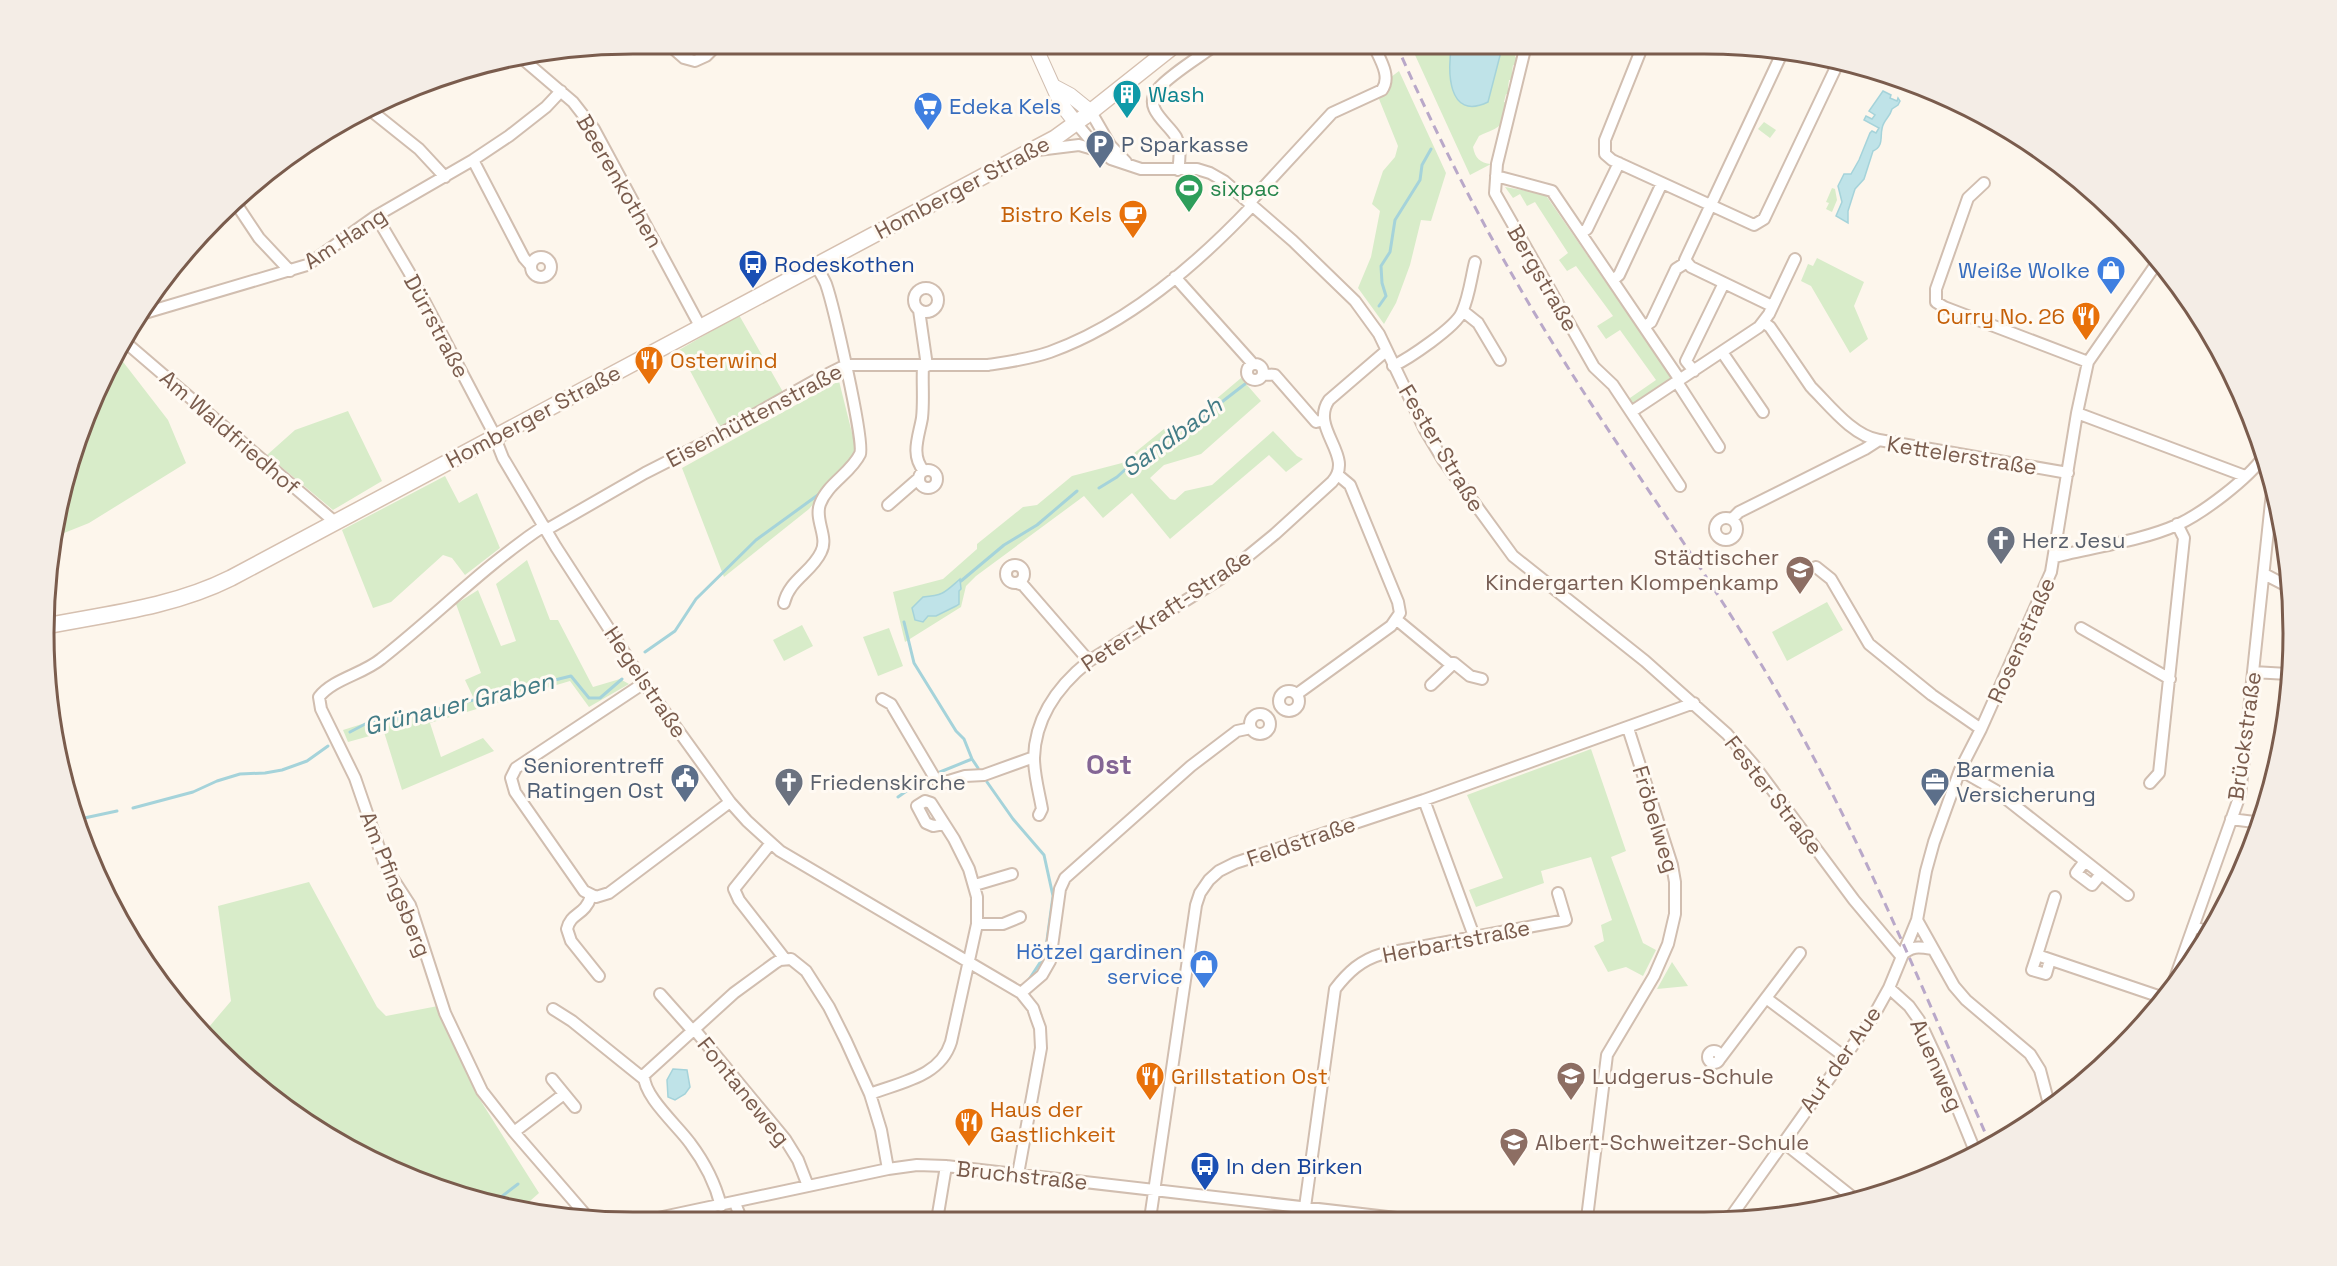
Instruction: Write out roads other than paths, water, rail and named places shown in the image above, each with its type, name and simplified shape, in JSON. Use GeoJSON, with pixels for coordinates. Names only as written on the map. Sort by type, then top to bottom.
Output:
{"type":"FeatureCollection","features":[{"type":"Feature","properties":{"kind":"main road","name":"Homberger Straße"},"geometry":{"type":"LineString","coordinates":[[54,624],[189,596],[212,587],[336,523],[815,264],[1032,151],[1091,112],[1163,54]]}},
{"type":"Feature","properties":{"kind":"street"},"geometry":{"type":"LineString","coordinates":[[680,54],[684,58],[695,61],[708,54]]}},
{"type":"Feature","properties":{"kind":"street"},"geometry":{"type":"LineString","coordinates":[[1039,54],[1061,104],[1076,123]]}},
{"type":"Feature","properties":{"kind":"street"},"geometry":{"type":"LineString","coordinates":[[1178,170],[1177,138],[1159,117],[1153,104],[1153,98],[1161,86],[1204,54]]}},
{"type":"Feature","properties":{"kind":"street","name":"Eisenhüttenstraße"},"geometry":{"type":"LineString","coordinates":[[319,697],[328,689],[380,660],[471,581],[545,528],[846,365],[988,365],[1047,353],[1100,329],[1137,308],[1175,277],[1251,204],[1332,113],[1374,95],[1384,87],[1386,76],[1377,54]]}},
{"type":"Feature","properties":{"kind":"street","name":"Bergstraße"},"geometry":{"type":"LineString","coordinates":[[1524,54],[1497,164],[1495,193],[1594,367],[1613,385],[1680,486]]}},
{"type":"Feature","properties":{"kind":"street"},"geometry":{"type":"LineString","coordinates":[[1639,54],[1603,146],[1607,157],[1750,225],[1757,225],[1764,219],[1835,69]]}},
{"type":"Feature","properties":{"kind":"street"},"geometry":{"type":"LineString","coordinates":[[1773,306],[1691,267],[1686,256],[1779,59]]}},
{"type":"Feature","properties":{"kind":"street","name":"Beerenkothen"},"geometry":{"type":"LineString","coordinates":[[528,64],[584,114],[602,142],[700,326]]}},
{"type":"Feature","properties":{"kind":"street"},"geometry":{"type":"LineString","coordinates":[[1055,87],[1070,95],[1091,112],[1110,145],[1128,165]]}},
{"type":"Feature","properties":{"kind":"street","name":"Am Hang"},"geometry":{"type":"LineString","coordinates":[[152,311],[307,265],[376,216],[446,177],[509,136],[546,107],[561,91]]}},
{"type":"Feature","properties":{"kind":"street"},"geometry":{"type":"LineString","coordinates":[[376,115],[419,148],[446,177]]}},
{"type":"Feature","properties":{"kind":"street","name":"Fester Straße"},"geometry":{"type":"LineString","coordinates":[[1076,123],[1112,159],[1141,169],[1197,169],[1224,181],[1355,301],[1379,334],[1425,430],[1443,460],[1513,556],[1646,661],[1726,733],[1753,764],[1883,936],[1901,956]]}},
{"type":"Feature","properties":{"kind":"street","name":"Fester Straße"},"geometry":{"type":"LineString","coordinates":[[1032,151],[1079,145],[1103,152]]}},
{"type":"Feature","properties":{"kind":"street"},"geometry":{"type":"LineString","coordinates":[[473,160],[524,258],[531,266]]}},
{"type":"Feature","properties":{"kind":"street"},"geometry":{"type":"LineString","coordinates":[[1581,233],[1587,229],[1619,163]]}},
{"type":"Feature","properties":{"kind":"street"},"geometry":{"type":"LineString","coordinates":[[1496,176],[1552,191],[1644,326],[1719,447]]}},
{"type":"Feature","properties":{"kind":"street"},"geometry":{"type":"LineString","coordinates":[[1613,280],[1619,275],[1662,183]]}},
{"type":"Feature","properties":{"kind":"street"},"geometry":{"type":"LineString","coordinates":[[1984,183],[1968,198],[1936,289],[1936,302],[2088,362]]}},
{"type":"Feature","properties":{"kind":"street"},"geometry":{"type":"LineString","coordinates":[[240,209],[259,238],[290,271]]}},
{"type":"Feature","properties":{"kind":"street","name":"Dürrstraße"},"geometry":{"type":"LineString","coordinates":[[376,216],[409,272],[495,436]]}},
{"type":"Feature","properties":{"kind":"street"},"geometry":{"type":"LineString","coordinates":[[1631,412],[1754,331],[1773,306],[1795,259]]}},
{"type":"Feature","properties":{"kind":"street"},"geometry":{"type":"LineString","coordinates":[[1393,366],[1409,358],[1450,327],[1463,311],[1475,262]]}},
{"type":"Feature","properties":{"kind":"street"},"geometry":{"type":"LineString","coordinates":[[1644,326],[1651,322],[1676,269],[1687,262]]}},
{"type":"Feature","properties":{"kind":"street"},"geometry":{"type":"LineString","coordinates":[[784,603],[785,596],[797,579],[822,551],[823,540],[817,512],[821,500],[861,453],[862,446],[846,365],[826,284],[815,264]]}},
{"type":"Feature","properties":{"kind":"street","name":"Rosenstraße"},"geometry":{"type":"LineString","coordinates":[[1901,956],[1914,925],[1932,851],[1960,770],[2035,612],[2051,572],[2077,413],[2088,362],[2153,268]]}},
{"type":"Feature","properties":{"kind":"street"},"geometry":{"type":"LineString","coordinates":[[1175,277],[1253,364],[1247,371],[1250,379],[1258,379],[1263,374],[1275,375],[1316,422],[1324,420]]}},
{"type":"Feature","properties":{"kind":"street"},"geometry":{"type":"LineString","coordinates":[[1694,371],[1686,361],[1724,283]]}},
{"type":"Feature","properties":{"kind":"street"},"geometry":{"type":"LineString","coordinates":[[888,505],[922,474],[916,458],[917,432],[922,417],[925,366],[919,310]]}},
{"type":"Feature","properties":{"kind":"street"},"geometry":{"type":"LineString","coordinates":[[1463,311],[1478,323],[1500,360]]}},
{"type":"Feature","properties":{"kind":"street"},"geometry":{"type":"LineString","coordinates":[[1763,322],[1770,327],[1811,388],[1851,426],[1879,440]]}},
{"type":"Feature","properties":{"kind":"street","name":"Am Waldfriedhof"},"geometry":{"type":"LineString","coordinates":[[130,347],[336,523]]}},
{"type":"Feature","properties":{"kind":"street"},"geometry":{"type":"LineString","coordinates":[[1297,694],[1397,620],[1400,613],[1398,602],[1350,485],[1338,475],[1340,465],[1323,412],[1329,400],[1386,351]]}},
{"type":"Feature","properties":{"kind":"street"},"geometry":{"type":"LineString","coordinates":[[1722,352],[1763,412]]}},
{"type":"Feature","properties":{"kind":"street"},"geometry":{"type":"LineString","coordinates":[[2077,413],[2245,476]]}},
{"type":"Feature","properties":{"kind":"street","name":"Hegelstraße"},"geometry":{"type":"LineString","coordinates":[[495,436],[503,458],[545,528],[644,683],[730,802],[747,821],[771,843],[804,866],[1022,993]]}},
{"type":"Feature","properties":{"kind":"street","name":"Kettelerstraße"},"geometry":{"type":"LineString","coordinates":[[1732,519],[1739,512],[1879,440],[2068,473]]}},
{"type":"Feature","properties":{"kind":"street"},"geometry":{"type":"LineString","coordinates":[[2055,556],[2149,534],[2177,525],[2230,489],[2257,464]]}},
{"type":"Feature","properties":{"kind":"street","name":"Peter-Kraft-Straße"},"geometry":{"type":"LineString","coordinates":[[1039,815],[1042,809],[1034,757],[1043,716],[1057,692],[1089,661],[1220,579],[1275,534],[1338,475]]}},
{"type":"Feature","properties":{"kind":"street","name":"Brückstraße"},"geometry":{"type":"LineString","coordinates":[[2181,960],[2240,795],[2264,574],[2272,521]]}},
{"type":"Feature","properties":{"kind":"street"},"geometry":{"type":"LineString","coordinates":[[2150,783],[2159,773],[2170,679],[2184,538],[2177,525]]}},
{"type":"Feature","properties":{"kind":"street"},"geometry":{"type":"LineString","coordinates":[[1815,567],[1831,579],[1869,645],[1932,695],[1981,729]]}},
{"type":"Feature","properties":{"kind":"street"},"geometry":{"type":"LineString","coordinates":[[2264,574],[2281,583]]}},
{"type":"Feature","properties":{"kind":"street"},"geometry":{"type":"LineString","coordinates":[[1017,583],[1023,585],[1089,661]]}},
{"type":"Feature","properties":{"kind":"street"},"geometry":{"type":"LineString","coordinates":[[1397,620],[1449,663],[1454,663],[1470,676],[1482,680]]}},
{"type":"Feature","properties":{"kind":"street"},"geometry":{"type":"LineString","coordinates":[[2081,628],[2170,679]]}},
{"type":"Feature","properties":{"kind":"street"},"geometry":{"type":"LineString","coordinates":[[1431,685],[1454,663]]}},
{"type":"Feature","properties":{"kind":"street"},"geometry":{"type":"LineString","coordinates":[[2253,672],[2282,674]]}},
{"type":"Feature","properties":{"kind":"street"},"geometry":{"type":"LineString","coordinates":[[644,683],[516,768],[511,778],[512,787],[519,798],[584,891],[591,896],[609,893],[730,802]]}},
{"type":"Feature","properties":{"kind":"street"},"geometry":{"type":"LineString","coordinates":[[1273,711],[1254,715],[1250,721],[1251,728],[1256,734],[1267,732],[1273,711],[1283,692],[1290,691],[1297,694],[1300,700],[1296,709],[1273,711]]}},
{"type":"Feature","properties":{"kind":"street","name":"Am Pfingsberg"},"geometry":{"type":"LineString","coordinates":[[319,697],[321,709],[355,778],[386,868],[410,905],[445,1013],[482,1091],[581,1210]]}},
{"type":"Feature","properties":{"kind":"street"},"geometry":{"type":"LineString","coordinates":[[882,699],[891,704],[936,780],[942,783],[965,776],[984,775],[1034,757]]}},
{"type":"Feature","properties":{"kind":"street","name":"Feldstraße"},"geometry":{"type":"LineString","coordinates":[[1154,1190],[1196,905],[1200,893],[1209,880],[1219,871],[1235,863],[1424,800],[1694,703]]}},
{"type":"Feature","properties":{"kind":"street"},"geometry":{"type":"LineString","coordinates":[[1018,1174],[1041,1038],[1033,1008],[1022,993],[1042,975],[1050,961],[1059,894],[1065,878],[1191,766],[1237,731],[1251,728]]}},
{"type":"Feature","properties":{"kind":"street","name":"Fröbelweg"},"geometry":{"type":"LineString","coordinates":[[1588,1212],[1607,1055],[1658,969],[1668,944],[1675,914],[1675,882],[1672,865],[1628,728]]}},
{"type":"Feature","properties":{"kind":"street"},"geometry":{"type":"LineString","coordinates":[[1960,770],[1995,790],[2085,861],[2076,873],[2092,885],[2101,874],[2128,895]]}},
{"type":"Feature","properties":{"kind":"street"},"geometry":{"type":"LineString","coordinates":[[1424,800],[1474,936]]}},
{"type":"Feature","properties":{"kind":"street"},"geometry":{"type":"LineString","coordinates":[[2231,819],[2251,822]]}},
{"type":"Feature","properties":{"kind":"street"},"geometry":{"type":"LineString","coordinates":[[870,1094],[932,1071],[945,1057],[951,1042],[977,924],[975,885],[962,855],[944,824]]}},
{"type":"Feature","properties":{"kind":"street"},"geometry":{"type":"LineString","coordinates":[[771,843],[734,889],[739,900],[785,959],[796,962],[806,970],[829,1008],[870,1094],[881,1130],[888,1169]]}},
{"type":"Feature","properties":{"kind":"street"},"geometry":{"type":"LineString","coordinates":[[975,885],[1012,874]]}},
{"type":"Feature","properties":{"kind":"street","name":"Herbartstraße"},"geometry":{"type":"LineString","coordinates":[[1305,1207],[1335,989],[1352,969],[1371,957],[1566,920],[1558,893]]}},
{"type":"Feature","properties":{"kind":"street"},"geometry":{"type":"LineString","coordinates":[[591,896],[588,906],[570,920],[567,929],[571,941],[599,976]]}},
{"type":"Feature","properties":{"kind":"street"},"geometry":{"type":"LineString","coordinates":[[2050,960],[2046,974],[2032,970],[2055,897]]}},
{"type":"Feature","properties":{"kind":"street"},"geometry":{"type":"LineString","coordinates":[[977,924],[1003,924],[1020,917]]}},
{"type":"Feature","properties":{"kind":"street"},"geometry":{"type":"LineString","coordinates":[[1883,936],[1900,937],[1914,925],[1933,949],[1954,986],[1965,1000],[2030,1054],[2040,1070],[2047,1098]]}},
{"type":"Feature","properties":{"kind":"street"},"geometry":{"type":"LineString","coordinates":[[2193,927],[2201,929]]}},
{"type":"Feature","properties":{"kind":"street"},"geometry":{"type":"LineString","coordinates":[[1901,956],[1911,948],[1918,946],[1933,949]]}},
{"type":"Feature","properties":{"kind":"street"},"geometry":{"type":"LineString","coordinates":[[1719,1060],[1800,953]]}},
{"type":"Feature","properties":{"kind":"street"},"geometry":{"type":"LineString","coordinates":[[2037,955],[2154,996]]}},
{"type":"Feature","properties":{"kind":"street","name":"Auf der Aue"},"geometry":{"type":"LineString","coordinates":[[1735,1211],[1873,1017],[1889,988],[1901,956]]}},
{"type":"Feature","properties":{"kind":"street"},"geometry":{"type":"LineString","coordinates":[[644,1079],[648,1070],[742,987],[775,963],[785,959]]}},
{"type":"Feature","properties":{"kind":"street","name":"Auenweg"},"geometry":{"type":"LineString","coordinates":[[1889,988],[1909,1006],[1919,1020],[1973,1145]]}},
{"type":"Feature","properties":{"kind":"street","name":"Fontaneweg"},"geometry":{"type":"LineString","coordinates":[[660,994],[693,1029],[785,1138],[798,1160],[808,1186]]}},
{"type":"Feature","properties":{"kind":"street"},"geometry":{"type":"LineString","coordinates":[[1766,998],[1845,1056]]}},
{"type":"Feature","properties":{"kind":"street"},"geometry":{"type":"LineString","coordinates":[[553,1008],[644,1079],[656,1102],[690,1143],[713,1178],[721,1206]]}},
{"type":"Feature","properties":{"kind":"street"},"geometry":{"type":"LineString","coordinates":[[552,1079],[575,1107]]}},
{"type":"Feature","properties":{"kind":"street"},"geometry":{"type":"LineString","coordinates":[[514,1132],[564,1094]]}},
{"type":"Feature","properties":{"kind":"street"},"geometry":{"type":"LineString","coordinates":[[1783,1142],[1848,1194]]}},
{"type":"Feature","properties":{"kind":"street","name":"Bruchstraße"},"geometry":{"type":"LineString","coordinates":[[690,1212],[888,1169],[917,1165],[946,1166],[1347,1212]]}},
{"type":"Feature","properties":{"kind":"street"},"geometry":{"type":"LineString","coordinates":[[938,1212],[946,1166]]}},
{"type":"Feature","properties":{"kind":"street"},"geometry":{"type":"LineString","coordinates":[[1151,1212],[1154,1190]]}},
{"type":"Feature","properties":{"kind":"street"},"geometry":{"type":"LineString","coordinates":[[735,1203],[738,1212]]}},
{"type":"Feature","properties":{"kind":"water"},"geometry":{"type":"Polygon","coordinates":[[[1450,54],[1500,54],[1488,102],[1474,106],[1464,105],[1457,99],[1450,79],[1450,54]]]}},
{"type":"Feature","properties":{"kind":"water"},"geometry":{"type":"Polygon","coordinates":[[[1883,91],[1891,95],[1890,98],[1897,101],[1898,98],[1900,101],[1884,123],[1881,142],[1873,151],[1864,179],[1855,189],[1848,211],[1848,223],[1836,216],[1842,202],[1838,186],[1844,174],[1851,174],[1870,133],[1872,131],[1876,133],[1879,128],[1864,120],[1866,116],[1872,119],[1875,115],[1869,111],[1883,91]]]}},
{"type":"Feature","properties":{"kind":"water"},"geometry":{"type":"Polygon","coordinates":[[[960,579],[959,604],[936,616],[928,616],[923,622],[915,620],[912,608],[923,597],[943,592],[960,579]]]}},
{"type":"Feature","properties":{"kind":"water"},"geometry":{"type":"Polygon","coordinates":[[[673,1069],[687,1070],[690,1087],[685,1094],[675,1100],[668,1097],[667,1080],[673,1069]]]}},
{"type":"Feature","properties":{"kind":"waterway","name":"Sandbach"},"geometry":{"type":"LineString","coordinates":[[1379,306],[1386,296],[1382,283],[1381,266],[1390,252],[1395,220],[1420,180],[1422,165],[1431,149]]}},
{"type":"Feature","properties":{"kind":"waterway","name":"Sandbach"},"geometry":{"type":"LineString","coordinates":[[1099,488],[1117,477],[1150,447],[1196,422],[1245,384]]}},
{"type":"Feature","properties":{"kind":"waterway","name":"Sandbach"},"geometry":{"type":"LineString","coordinates":[[961,581],[1004,545],[1037,525],[1077,491]]}},
{"type":"Feature","properties":{"kind":"waterway","name":"Grünauer Graben"},"geometry":{"type":"LineString","coordinates":[[645,652],[675,631],[696,599],[756,540],[822,492]]}},
{"type":"Feature","properties":{"kind":"waterway"},"geometry":{"type":"LineString","coordinates":[[904,622],[914,663],[956,731],[964,739],[972,759],[940,772]]}},
{"type":"Feature","properties":{"kind":"waterway","name":"Grünauer Graben"},"geometry":{"type":"LineString","coordinates":[[350,732],[369,722],[397,719],[571,676],[589,698],[600,698],[622,679]]}},
{"type":"Feature","properties":{"kind":"waterway","name":"Grünauer Graben"},"geometry":{"type":"LineString","coordinates":[[133,808],[193,792],[240,774],[282,770],[307,761],[328,746]]}},
{"type":"Feature","properties":{"kind":"waterway"},"geometry":{"type":"LineString","coordinates":[[972,759],[978,768]]}},
{"type":"Feature","properties":{"kind":"waterway"},"geometry":{"type":"LineString","coordinates":[[898,797],[925,778]]}},
{"type":"Feature","properties":{"kind":"waterway"},"geometry":{"type":"LineString","coordinates":[[987,782],[1013,819],[1044,855],[1053,896],[1045,955],[1028,981]]}},
{"type":"Feature","properties":{"kind":"waterway","name":"Grünauer Graben"},"geometry":{"type":"LineString","coordinates":[[85,818],[117,811]]}},
{"type":"Feature","properties":{"kind":"waterway"},"geometry":{"type":"LineString","coordinates":[[502,1197],[518,1184]]}},
{"type":"Feature","properties":{"kind":"railway"},"geometry":{"type":"LineString","coordinates":[[1401,54],[1471,200],[1534,313],[1756,655],[1812,754],[1892,919],[1987,1138]]}},
{"type":"Feature","properties":{"kind":"place","name":"Wash"},"geometry":{"type":"Point","coordinates":[1127,120]}},
{"type":"Feature","properties":{"kind":"place","name":"Edeka Kels"},"geometry":{"type":"Point","coordinates":[928,132]}},
{"type":"Feature","properties":{"kind":"place","name":"P Sparkasse"},"geometry":{"type":"Point","coordinates":[1100,170]}},
{"type":"Feature","properties":{"kind":"place","name":"sixpac"},"geometry":{"type":"Point","coordinates":[1189,214]}},
{"type":"Feature","properties":{"kind":"place","name":"Bistro Kels"},"geometry":{"type":"Point","coordinates":[1133,240]}},
{"type":"Feature","properties":{"kind":"place","name":"Rodeskothen"},"geometry":{"type":"Point","coordinates":[753,290]}},
{"type":"Feature","properties":{"kind":"place","name":"Weiße Wolke"},"geometry":{"type":"Point","coordinates":[2111,296]}},
{"type":"Feature","properties":{"kind":"place","name":"Curry No. 26"},"geometry":{"type":"Point","coordinates":[2086,342]}},
{"type":"Feature","properties":{"kind":"place","name":"Osterwind"},"geometry":{"type":"Point","coordinates":[649,386]}},
{"type":"Feature","properties":{"kind":"place","name":"Herz Jesu"},"geometry":{"type":"Point","coordinates":[2001,566]}},
{"type":"Feature","properties":{"kind":"place","name":"Städtischer Kindergarten Klompenkamp"},"geometry":{"type":"Point","coordinates":[1800,596]}},
{"type":"Feature","properties":{"kind":"place","name":"Seniorentreff Ratingen Ost"},"geometry":{"type":"Point","coordinates":[685,804]}},
{"type":"Feature","properties":{"kind":"place","name":"Friedenskirche"},"geometry":{"type":"Point","coordinates":[789,808]}},
{"type":"Feature","properties":{"kind":"place","name":"Barmenia Versicherung"},"geometry":{"type":"Point","coordinates":[1935,808]}},
{"type":"Feature","properties":{"kind":"place","name":"Hötzel gardinen service"},"geometry":{"type":"Point","coordinates":[1204,990]}},
{"type":"Feature","properties":{"kind":"place","name":"Grillstation Ost"},"geometry":{"type":"Point","coordinates":[1150,1102]}},
{"type":"Feature","properties":{"kind":"place","name":"Ludgerus-Schule"},"geometry":{"type":"Point","coordinates":[1571,1102]}},
{"type":"Feature","properties":{"kind":"place","name":"Haus der Gastlichkeit"},"geometry":{"type":"Point","coordinates":[969,1148]}},
{"type":"Feature","properties":{"kind":"place","name":"Albert-Schweitzer-Schule"},"geometry":{"type":"Point","coordinates":[1514,1168]}},
{"type":"Feature","properties":{"kind":"place","name":"In den Birken"},"geometry":{"type":"Point","coordinates":[1205,1192]}},
{"type":"Feature","properties":{"kind":"district","name":"Ost"},"geometry":{"type":"Point","coordinates":[1109,764]}}]}
